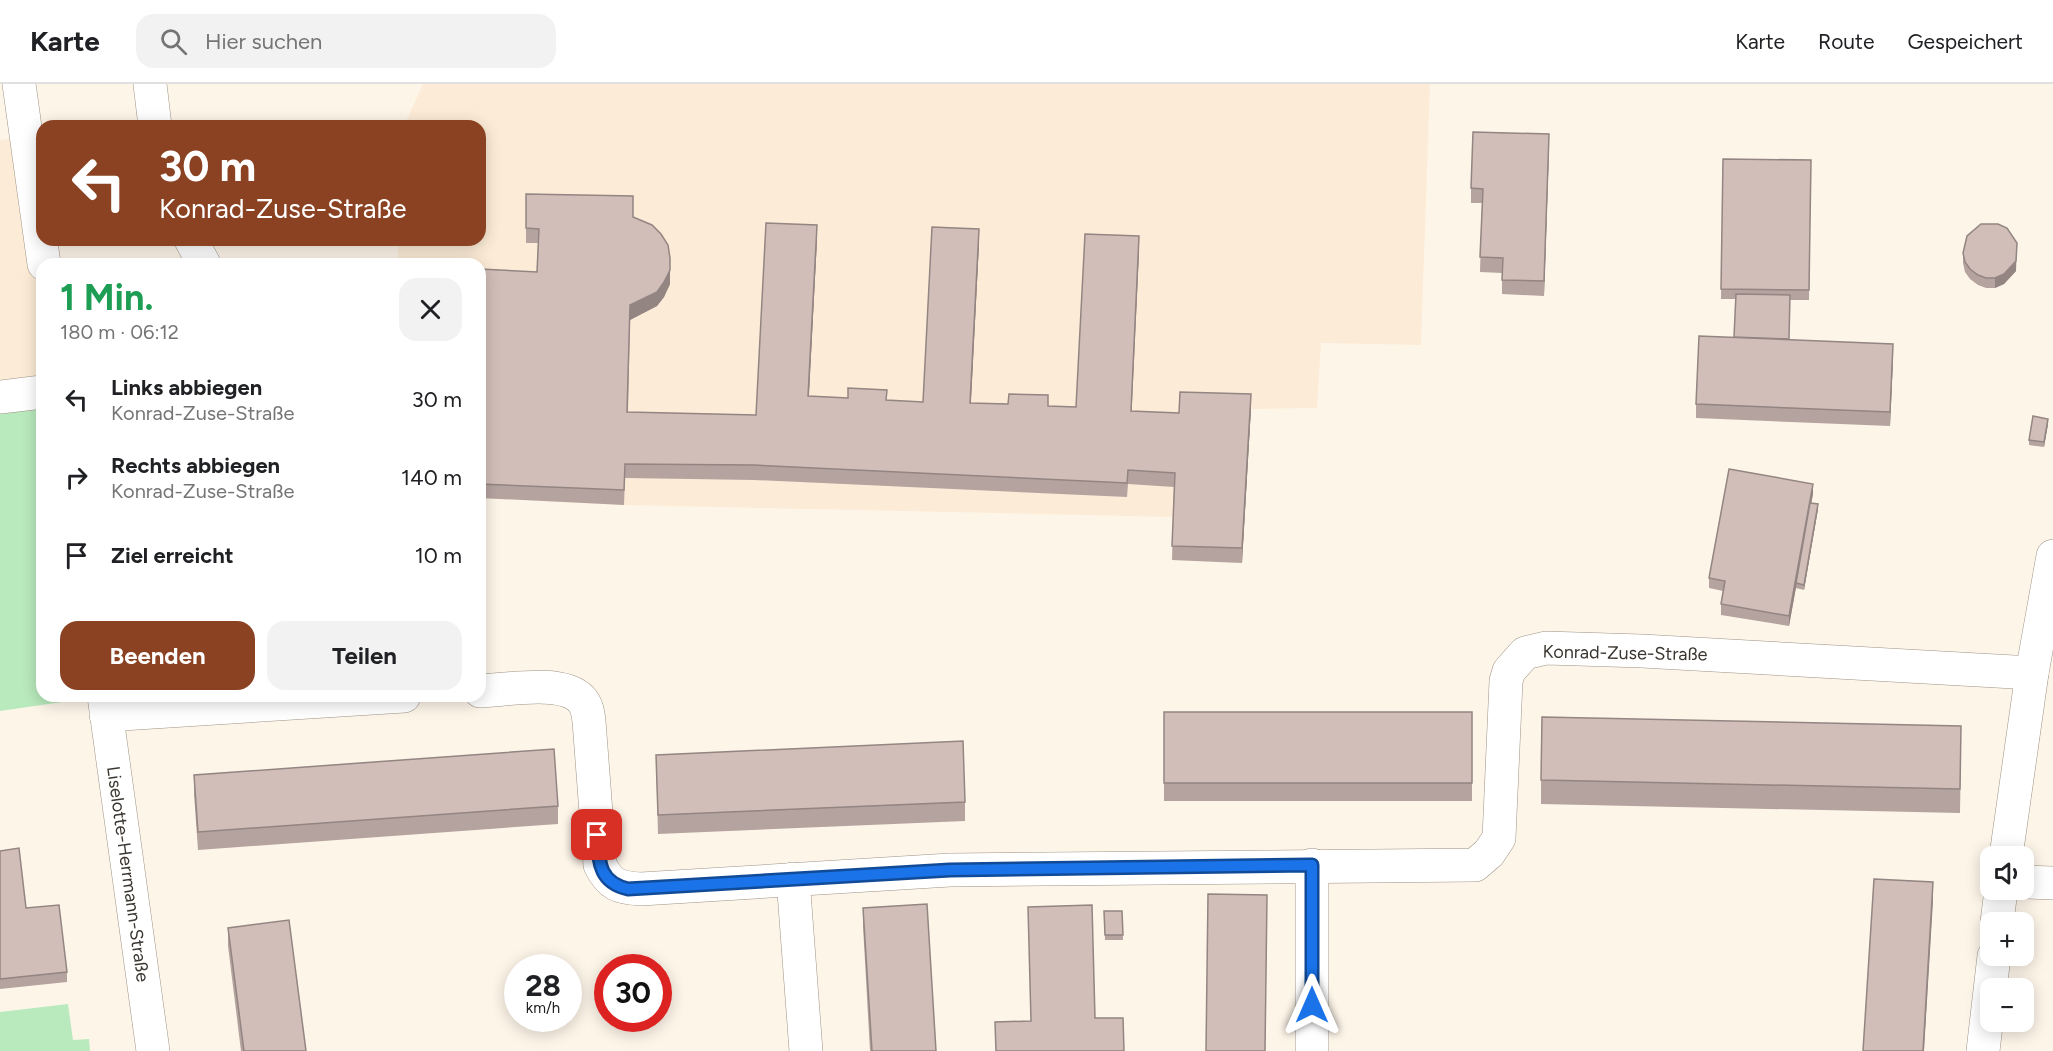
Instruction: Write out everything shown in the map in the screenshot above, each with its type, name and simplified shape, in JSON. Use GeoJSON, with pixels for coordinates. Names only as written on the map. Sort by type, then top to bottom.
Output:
{"type":"FeatureCollection","features":[{"type":"Feature","properties":{"kind":"street"},"geometry":{"type":"LineString","coordinates":[[19,84],[13,138],[36,231]]}},
{"type":"Feature","properties":{"kind":"street"},"geometry":{"type":"LineString","coordinates":[[150,84],[154,120]]}},
{"type":"Feature","properties":{"kind":"street"},"geometry":{"type":"LineString","coordinates":[[0,397],[36,393]]}},
{"type":"Feature","properties":{"kind":"street"},"geometry":{"type":"LineString","coordinates":[[2007,846],[2032,673],[2053,556]]}},
{"type":"Feature","properties":{"kind":"street","name":"Konrad-Zuse-Straße"},"geometry":{"type":"LineString","coordinates":[[486,691],[546,687],[573,693],[582,699],[589,721],[600,865],[606,878],[617,886],[641,889],[950,870],[1475,865],[1489,853],[1499,838],[1506,681],[1509,671],[1524,654],[1546,648],[1642,651],[2032,673]]}},
{"type":"Feature","properties":{"kind":"street"},"geometry":{"type":"LineString","coordinates":[[105,705],[205,702]]}},
{"type":"Feature","properties":{"kind":"street","name":"Liselotte-Herrmann-Straße"},"geometry":{"type":"LineString","coordinates":[[105,705],[153,1051]]}},
{"type":"Feature","properties":{"kind":"street"},"geometry":{"type":"LineString","coordinates":[[1312,865],[1312,1051]]}},
{"type":"Feature","properties":{"kind":"street"},"geometry":{"type":"LineString","coordinates":[[793,879],[806,1051]]}},
{"type":"Feature","properties":{"kind":"street"},"geometry":{"type":"LineString","coordinates":[[2034,882],[2053,882]]}},
{"type":"Feature","properties":{"kind":"street"},"geometry":{"type":"LineString","coordinates":[[1983,1051],[1993,966]]}},
{"type":"Feature","properties":{"kind":"shaded area"},"geometry":{"type":"Polygon","coordinates":[[[423,84],[1430,84],[1421,345],[1321,343],[1317,408],[1251,409],[1242,563],[1172,560],[1173,517],[624,505],[486,498],[486,258],[398,258],[398,246],[486,246],[486,120],[407,120],[423,84]]]}},
{"type":"Feature","properties":{"kind":"shaded area"},"geometry":{"type":"Polygon","coordinates":[[[26,137],[36,216],[36,246],[40,246],[41,258],[36,258],[36,392],[0,397],[0,140],[26,137]]]}},
{"type":"Feature","properties":{"kind":"green space"},"geometry":{"type":"Polygon","coordinates":[[[36,393],[36,702],[62,702],[0,711],[0,397],[36,393]]]}},
{"type":"Feature","properties":{"kind":"green space"},"geometry":{"type":"Polygon","coordinates":[[[68,1004],[73,1040],[89,1039],[90,1051],[0,1051],[0,1012],[68,1004]]]}},
{"type":"Feature","properties":{"kind":"building"},"geometry":{"type":"Polygon","coordinates":[[[1473,132],[1549,134],[1544,281],[1502,280],[1503,258],[1480,257],[1483,189],[1471,188],[1473,132]]]}},
{"type":"Feature","properties":{"kind":"building"},"geometry":{"type":"Polygon","coordinates":[[[1723,159],[1811,160],[1809,290],[1721,289],[1723,159]]]}},
{"type":"Feature","properties":{"kind":"building"},"geometry":{"type":"Polygon","coordinates":[[[526,194],[633,196],[633,217],[652,225],[668,245],[670,270],[657,292],[630,305],[627,412],[756,415],[766,223],[817,225],[808,396],[848,398],[848,388],[887,390],[886,400],[923,402],[932,227],[979,229],[970,403],[1008,404],[1009,394],[1048,395],[1048,406],[1076,407],[1085,234],[1139,236],[1131,411],[1179,413],[1180,392],[1251,394],[1242,548],[1172,546],[1175,473],[1128,470],[1127,483],[754,465],[625,464],[624,490],[486,484],[486,269],[537,272],[539,229],[526,228],[526,194]]]}},
{"type":"Feature","properties":{"kind":"building"},"geometry":{"type":"Polygon","coordinates":[[[1981,224],[1998,224],[2007,228],[2017,243],[2016,261],[2004,274],[1995,278],[1978,275],[1965,262],[1963,253],[1967,236],[1981,224]]]}},
{"type":"Feature","properties":{"kind":"building"},"geometry":{"type":"Polygon","coordinates":[[[1736,294],[1790,295],[1789,339],[1734,337],[1736,294]]]}},
{"type":"Feature","properties":{"kind":"building"},"geometry":{"type":"Polygon","coordinates":[[[1699,336],[1893,344],[1890,412],[1696,404],[1699,336]]]}},
{"type":"Feature","properties":{"kind":"building"},"geometry":{"type":"Polygon","coordinates":[[[2033,416],[2048,419],[2044,442],[2029,440],[2033,416]]]}},
{"type":"Feature","properties":{"kind":"building"},"geometry":{"type":"Polygon","coordinates":[[[1729,469],[1813,484],[1789,616],[1721,604],[1725,581],[1709,578],[1729,469]]]}},
{"type":"Feature","properties":{"kind":"building"},"geometry":{"type":"Polygon","coordinates":[[[1810,503],[1818,504],[1804,585],[1796,583],[1810,503]]]}},
{"type":"Feature","properties":{"kind":"building"},"geometry":{"type":"Polygon","coordinates":[[[1164,712],[1472,712],[1472,783],[1164,783],[1164,712]]]}},
{"type":"Feature","properties":{"kind":"building"},"geometry":{"type":"Polygon","coordinates":[[[1542,717],[1961,726],[1960,789],[1541,780],[1542,717]]]}},
{"type":"Feature","properties":{"kind":"building"},"geometry":{"type":"Polygon","coordinates":[[[963,741],[965,802],[658,815],[656,755],[963,741]]]}},
{"type":"Feature","properties":{"kind":"building"},"geometry":{"type":"Polygon","coordinates":[[[554,749],[558,806],[198,832],[194,775],[554,749]]]}},
{"type":"Feature","properties":{"kind":"building"},"geometry":{"type":"Polygon","coordinates":[[[19,848],[26,908],[59,905],[67,972],[0,979],[0,851],[19,848]]]}},
{"type":"Feature","properties":{"kind":"building"},"geometry":{"type":"Polygon","coordinates":[[[1874,879],[1933,882],[1923,1051],[1863,1051],[1874,879]]]}},
{"type":"Feature","properties":{"kind":"building"},"geometry":{"type":"Polygon","coordinates":[[[1208,894],[1267,895],[1265,1051],[1206,1051],[1208,894]]]}},
{"type":"Feature","properties":{"kind":"building"},"geometry":{"type":"Polygon","coordinates":[[[927,904],[936,1051],[872,1051],[863,908],[927,904]]]}},
{"type":"Feature","properties":{"kind":"building"},"geometry":{"type":"Polygon","coordinates":[[[1092,905],[1095,1018],[1123,1018],[1124,1051],[996,1051],[995,1022],[1031,1021],[1028,907],[1092,905]]]}},
{"type":"Feature","properties":{"kind":"building"},"geometry":{"type":"Polygon","coordinates":[[[1104,911],[1122,911],[1123,935],[1105,935],[1104,911]]]}},
{"type":"Feature","properties":{"kind":"building"},"geometry":{"type":"Polygon","coordinates":[[[289,920],[306,1051],[244,1051],[228,928],[289,920]]]}},
{"type":"Feature","properties":{"kind":"route"},"geometry":{"type":"LineString","coordinates":[[597,835],[600,865],[606,878],[617,886],[628,889],[950,870],[1312,865],[1312,1005]]}}]}
